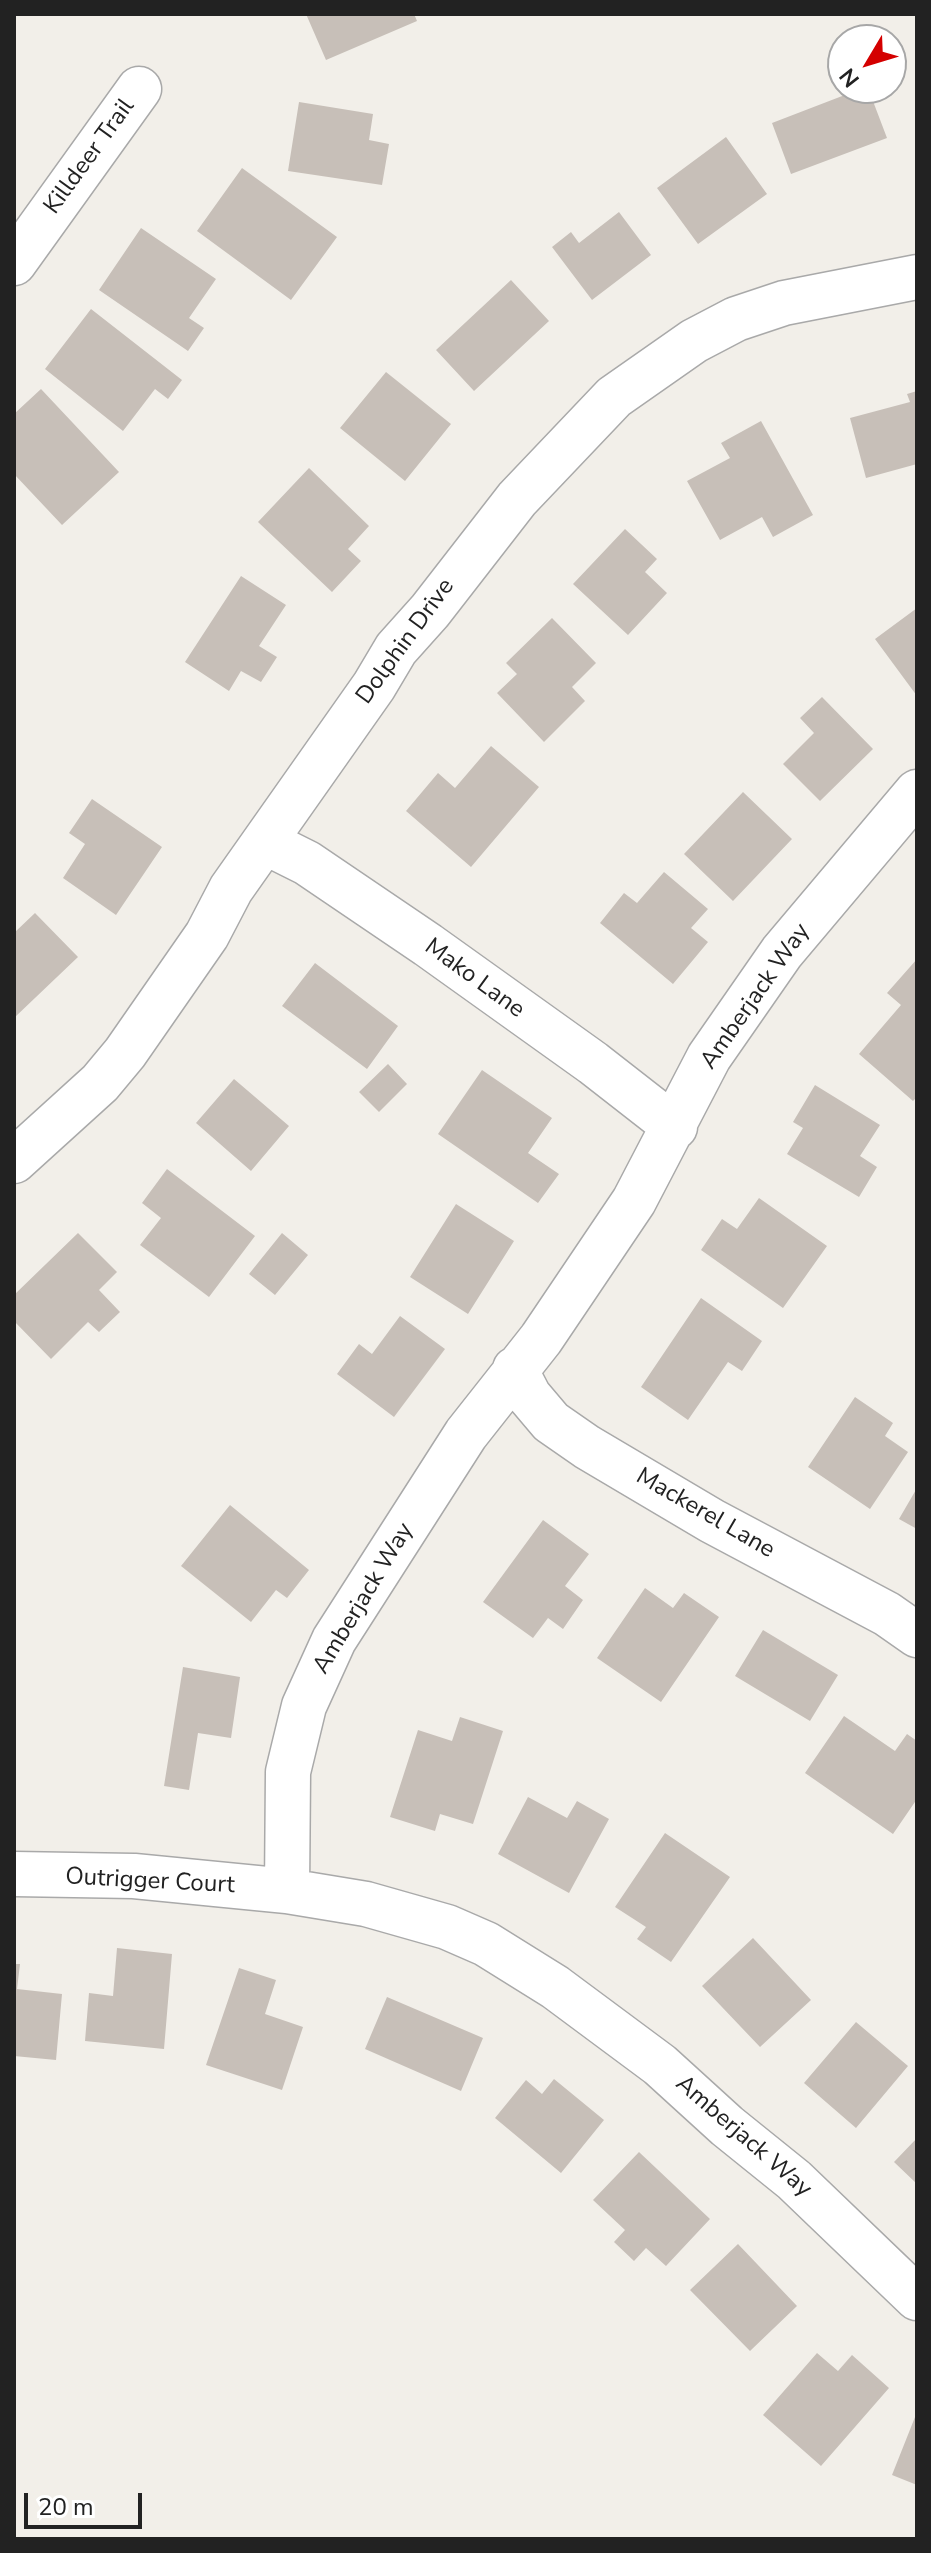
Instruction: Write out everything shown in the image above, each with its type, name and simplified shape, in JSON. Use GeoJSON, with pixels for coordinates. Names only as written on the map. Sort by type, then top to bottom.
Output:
{"type":"FeatureCollection","features":[{"type":"Feature","properties":{"kind":"street","name":"Killdeer Trail"},"geometry":{"type":"LineString","coordinates":[[14,263],[139,89]]}},
{"type":"Feature","properties":{"kind":"street","name":"Dolphin Drive"},"geometry":{"type":"LineString","coordinates":[[14,1161],[77,1105],[125,1053],[207,935],[231,889],[374,686],[396,649],[430,611],[517,499],[614,397],[672,354],[736,319],[784,303],[917,277]]}},
{"type":"Feature","properties":{"kind":"street","name":"Amberjack Way"},"geometry":{"type":"LineString","coordinates":[[917,792],[782,952],[709,1057],[634,1201],[541,1339],[466,1434],[334,1640],[304,1706],[285,1801],[287,1891],[366,1904],[447,1927],[486,1944],[555,1987],[660,2065],[727,2126],[794,2180],[917,2298]]}},
{"type":"Feature","properties":{"kind":"street","name":"Mako Lane"},"geometry":{"type":"LineString","coordinates":[[265,842],[307,863],[428,945],[593,1063],[675,1127]]}},
{"type":"Feature","properties":{"kind":"street","name":"Mackerel Lane"},"geometry":{"type":"LineString","coordinates":[[515,1369],[529,1396],[551,1422],[587,1447],[712,1521],[887,1614],[917,1635]]}},
{"type":"Feature","properties":{"kind":"street","name":"Outrigger Court"},"geometry":{"type":"LineString","coordinates":[[14,1874],[134,1876],[287,1891]]}},
{"type":"Feature","properties":{"kind":"building"},"geometry":{"type":"Polygon","coordinates":[[[306,14],[414,14],[417,21],[326,60],[306,14]]]}},
{"type":"Feature","properties":{"kind":"building"},"geometry":{"type":"Polygon","coordinates":[[[299,102],[373,114],[369,140],[389,144],[382,185],[288,171],[299,102]]]}},
{"type":"Feature","properties":{"kind":"building"},"geometry":{"type":"Polygon","coordinates":[[[827,102],[874,104],[887,138],[791,174],[772,123],[827,102]]]}},
{"type":"Feature","properties":{"kind":"building"},"geometry":{"type":"Polygon","coordinates":[[[726,137],[767,194],[698,244],[657,188],[726,137]]]}},
{"type":"Feature","properties":{"kind":"building"},"geometry":{"type":"Polygon","coordinates":[[[242,168],[337,237],[291,300],[197,231],[242,168]]]}},
{"type":"Feature","properties":{"kind":"building"},"geometry":{"type":"Polygon","coordinates":[[[619,212],[651,255],[592,300],[552,247],[571,232],[579,243],[619,212]]]}},
{"type":"Feature","properties":{"kind":"building"},"geometry":{"type":"Polygon","coordinates":[[[141,228],[216,279],[189,318],[204,328],[188,351],[99,290],[141,228]]]}},
{"type":"Feature","properties":{"kind":"building"},"geometry":{"type":"Polygon","coordinates":[[[511,280],[549,321],[474,391],[436,350],[511,280]]]}},
{"type":"Feature","properties":{"kind":"building"},"geometry":{"type":"Polygon","coordinates":[[[91,309],[182,380],[168,399],[155,389],[123,431],[45,369],[91,309]]]}},
{"type":"Feature","properties":{"kind":"building"},"geometry":{"type":"Polygon","coordinates":[[[386,372],[451,424],[405,481],[340,428],[386,372]]]}},
{"type":"Feature","properties":{"kind":"building"},"geometry":{"type":"Polygon","coordinates":[[[41,389],[119,472],[62,525],[14,474],[14,414],[41,389]]]}},
{"type":"Feature","properties":{"kind":"building"},"geometry":{"type":"Polygon","coordinates":[[[917,391],[917,464],[866,478],[850,418],[910,402],[907,394],[917,391]]]}},
{"type":"Feature","properties":{"kind":"building"},"geometry":{"type":"Polygon","coordinates":[[[761,421],[813,515],[773,537],[762,517],[720,540],[687,481],[730,458],[721,443],[761,421]]]}},
{"type":"Feature","properties":{"kind":"building"},"geometry":{"type":"Polygon","coordinates":[[[309,468],[369,526],[348,549],[361,561],[332,592],[258,522],[309,468]]]}},
{"type":"Feature","properties":{"kind":"building"},"geometry":{"type":"Polygon","coordinates":[[[625,529],[657,559],[645,572],[667,593],[628,635],[573,584],[625,529]]]}},
{"type":"Feature","properties":{"kind":"building"},"geometry":{"type":"Polygon","coordinates":[[[241,576],[286,605],[259,646],[277,657],[261,682],[241,671],[229,691],[185,662],[241,576]]]}},
{"type":"Feature","properties":{"kind":"building"},"geometry":{"type":"Polygon","coordinates":[[[917,608],[917,696],[875,639],[917,608]]]}},
{"type":"Feature","properties":{"kind":"building"},"geometry":{"type":"Polygon","coordinates":[[[552,618],[596,663],[572,687],[585,701],[544,742],[497,693],[517,674],[506,663],[552,618]]]}},
{"type":"Feature","properties":{"kind":"building"},"geometry":{"type":"Polygon","coordinates":[[[822,697],[873,749],[820,801],[783,764],[814,733],[800,718],[822,697]]]}},
{"type":"Feature","properties":{"kind":"building"},"geometry":{"type":"Polygon","coordinates":[[[491,746],[539,787],[471,867],[406,811],[438,773],[455,788],[491,746]]]}},
{"type":"Feature","properties":{"kind":"building"},"geometry":{"type":"Polygon","coordinates":[[[743,792],[792,839],[733,901],[684,854],[743,792]]]}},
{"type":"Feature","properties":{"kind":"building"},"geometry":{"type":"Polygon","coordinates":[[[92,799],[162,847],[116,915],[63,878],[85,844],[69,833],[92,799]]]}},
{"type":"Feature","properties":{"kind":"building"},"geometry":{"type":"Polygon","coordinates":[[[664,872],[708,909],[691,928],[708,942],[673,984],[600,923],[624,893],[637,903],[664,872]]]}},
{"type":"Feature","properties":{"kind":"building"},"geometry":{"type":"Polygon","coordinates":[[[35,913],[78,957],[14,1018],[14,933],[35,913]]]}},
{"type":"Feature","properties":{"kind":"building"},"geometry":{"type":"Polygon","coordinates":[[[917,959],[917,1097],[913,1101],[859,1054],[901,1005],[887,993],[917,959]]]}},
{"type":"Feature","properties":{"kind":"building"},"geometry":{"type":"Polygon","coordinates":[[[315,963],[398,1026],[367,1069],[282,1006],[315,963]]]}},
{"type":"Feature","properties":{"kind":"building"},"geometry":{"type":"Polygon","coordinates":[[[388,1064],[407,1084],[379,1112],[359,1092],[388,1064]]]}},
{"type":"Feature","properties":{"kind":"building"},"geometry":{"type":"Polygon","coordinates":[[[482,1070],[552,1118],[528,1153],[559,1174],[538,1203],[438,1134],[482,1070]]]}},
{"type":"Feature","properties":{"kind":"building"},"geometry":{"type":"Polygon","coordinates":[[[234,1079],[289,1126],[251,1171],[196,1123],[234,1079]]]}},
{"type":"Feature","properties":{"kind":"building"},"geometry":{"type":"Polygon","coordinates":[[[815,1085],[880,1125],[860,1156],[877,1167],[859,1197],[787,1154],[803,1128],[793,1122],[815,1085]]]}},
{"type":"Feature","properties":{"kind":"building"},"geometry":{"type":"Polygon","coordinates":[[[167,1169],[255,1236],[209,1297],[140,1245],[161,1218],[142,1203],[167,1169]]]}},
{"type":"Feature","properties":{"kind":"building"},"geometry":{"type":"Polygon","coordinates":[[[759,1198],[827,1246],[783,1308],[701,1250],[722,1219],[737,1229],[759,1198]]]}},
{"type":"Feature","properties":{"kind":"building"},"geometry":{"type":"Polygon","coordinates":[[[456,1204],[514,1241],[468,1314],[410,1277],[456,1204]]]}},
{"type":"Feature","properties":{"kind":"building"},"geometry":{"type":"Polygon","coordinates":[[[78,1233],[117,1272],[99,1290],[120,1312],[99,1332],[88,1322],[51,1359],[14,1321],[14,1295],[78,1233]]]}},
{"type":"Feature","properties":{"kind":"building"},"geometry":{"type":"Polygon","coordinates":[[[282,1233],[308,1255],[275,1295],[249,1274],[282,1233]]]}},
{"type":"Feature","properties":{"kind":"building"},"geometry":{"type":"Polygon","coordinates":[[[701,1298],[762,1341],[742,1371],[728,1362],[688,1420],[641,1387],[701,1298]]]}},
{"type":"Feature","properties":{"kind":"building"},"geometry":{"type":"Polygon","coordinates":[[[400,1316],[445,1349],[394,1417],[337,1374],[359,1344],[372,1354],[400,1316]]]}},
{"type":"Feature","properties":{"kind":"building"},"geometry":{"type":"Polygon","coordinates":[[[855,1397],[893,1423],[885,1436],[908,1452],[870,1509],[808,1467],[855,1397]]]}},
{"type":"Feature","properties":{"kind":"building"},"geometry":{"type":"Polygon","coordinates":[[[917,1488],[917,1529],[899,1519],[917,1488]]]}},
{"type":"Feature","properties":{"kind":"building"},"geometry":{"type":"Polygon","coordinates":[[[230,1505],[309,1570],[287,1598],[276,1590],[251,1622],[181,1566],[230,1505]]]}},
{"type":"Feature","properties":{"kind":"building"},"geometry":{"type":"Polygon","coordinates":[[[543,1520],[589,1554],[565,1586],[583,1600],[563,1629],[548,1618],[533,1638],[483,1602],[543,1520]]]}},
{"type":"Feature","properties":{"kind":"building"},"geometry":{"type":"Polygon","coordinates":[[[645,1588],[673,1608],[684,1593],[719,1617],[661,1702],[597,1658],[645,1588]]]}},
{"type":"Feature","properties":{"kind":"building"},"geometry":{"type":"Polygon","coordinates":[[[763,1630],[838,1675],[810,1721],[735,1676],[763,1630]]]}},
{"type":"Feature","properties":{"kind":"building"},"geometry":{"type":"Polygon","coordinates":[[[183,1667],[240,1677],[231,1738],[198,1733],[189,1790],[164,1786],[183,1667]]]}},
{"type":"Feature","properties":{"kind":"building"},"geometry":{"type":"Polygon","coordinates":[[[844,1716],[895,1751],[907,1734],[917,1741],[917,1799],[893,1834],[805,1773],[844,1716]]]}},
{"type":"Feature","properties":{"kind":"building"},"geometry":{"type":"Polygon","coordinates":[[[460,1717],[503,1731],[473,1824],[440,1814],[435,1831],[390,1817],[418,1730],[452,1741],[460,1717]]]}},
{"type":"Feature","properties":{"kind":"building"},"geometry":{"type":"Polygon","coordinates":[[[528,1797],[567,1818],[577,1801],[609,1819],[569,1893],[498,1854],[528,1797]]]}},
{"type":"Feature","properties":{"kind":"building"},"geometry":{"type":"Polygon","coordinates":[[[665,1833],[730,1877],[671,1962],[637,1939],[646,1927],[615,1907],[665,1833]]]}},
{"type":"Feature","properties":{"kind":"building"},"geometry":{"type":"Polygon","coordinates":[[[753,1938],[811,2000],[760,2047],[702,1986],[753,1938]]]}},
{"type":"Feature","properties":{"kind":"building"},"geometry":{"type":"Polygon","coordinates":[[[117,1948],[172,1954],[164,2049],[85,2041],[89,1993],[113,1996],[117,1948]]]}},
{"type":"Feature","properties":{"kind":"building"},"geometry":{"type":"Polygon","coordinates":[[[14,1964],[20,1964],[17,1989],[62,1994],[56,2060],[14,2056],[14,1964]]]}},
{"type":"Feature","properties":{"kind":"building"},"geometry":{"type":"Polygon","coordinates":[[[239,1968],[276,1980],[265,2014],[303,2027],[282,2090],[206,2065],[239,1968]]]}},
{"type":"Feature","properties":{"kind":"building"},"geometry":{"type":"Polygon","coordinates":[[[387,1997],[483,2038],[461,2091],[365,2049],[387,1997]]]}},
{"type":"Feature","properties":{"kind":"building"},"geometry":{"type":"Polygon","coordinates":[[[856,2022],[908,2066],[856,2128],[804,2083],[856,2022]]]}},
{"type":"Feature","properties":{"kind":"building"},"geometry":{"type":"Polygon","coordinates":[[[554,2079],[604,2120],[561,2173],[495,2118],[526,2080],[542,2094],[554,2079]]]}},
{"type":"Feature","properties":{"kind":"building"},"geometry":{"type":"Polygon","coordinates":[[[917,2138],[917,2184],[894,2162],[917,2138]]]}},
{"type":"Feature","properties":{"kind":"building"},"geometry":{"type":"Polygon","coordinates":[[[639,2152],[710,2219],[666,2266],[646,2248],[634,2261],[614,2242],[625,2230],[593,2200],[639,2152]]]}},
{"type":"Feature","properties":{"kind":"building"},"geometry":{"type":"Polygon","coordinates":[[[738,2244],[797,2306],[750,2351],[690,2290],[738,2244]]]}},
{"type":"Feature","properties":{"kind":"building"},"geometry":{"type":"Polygon","coordinates":[[[817,2353],[838,2371],[852,2355],[889,2388],[821,2466],[763,2415],[817,2353]]]}},
{"type":"Feature","properties":{"kind":"building"},"geometry":{"type":"Polygon","coordinates":[[[917,2412],[917,2485],[892,2475],[917,2412]]]}}]}
